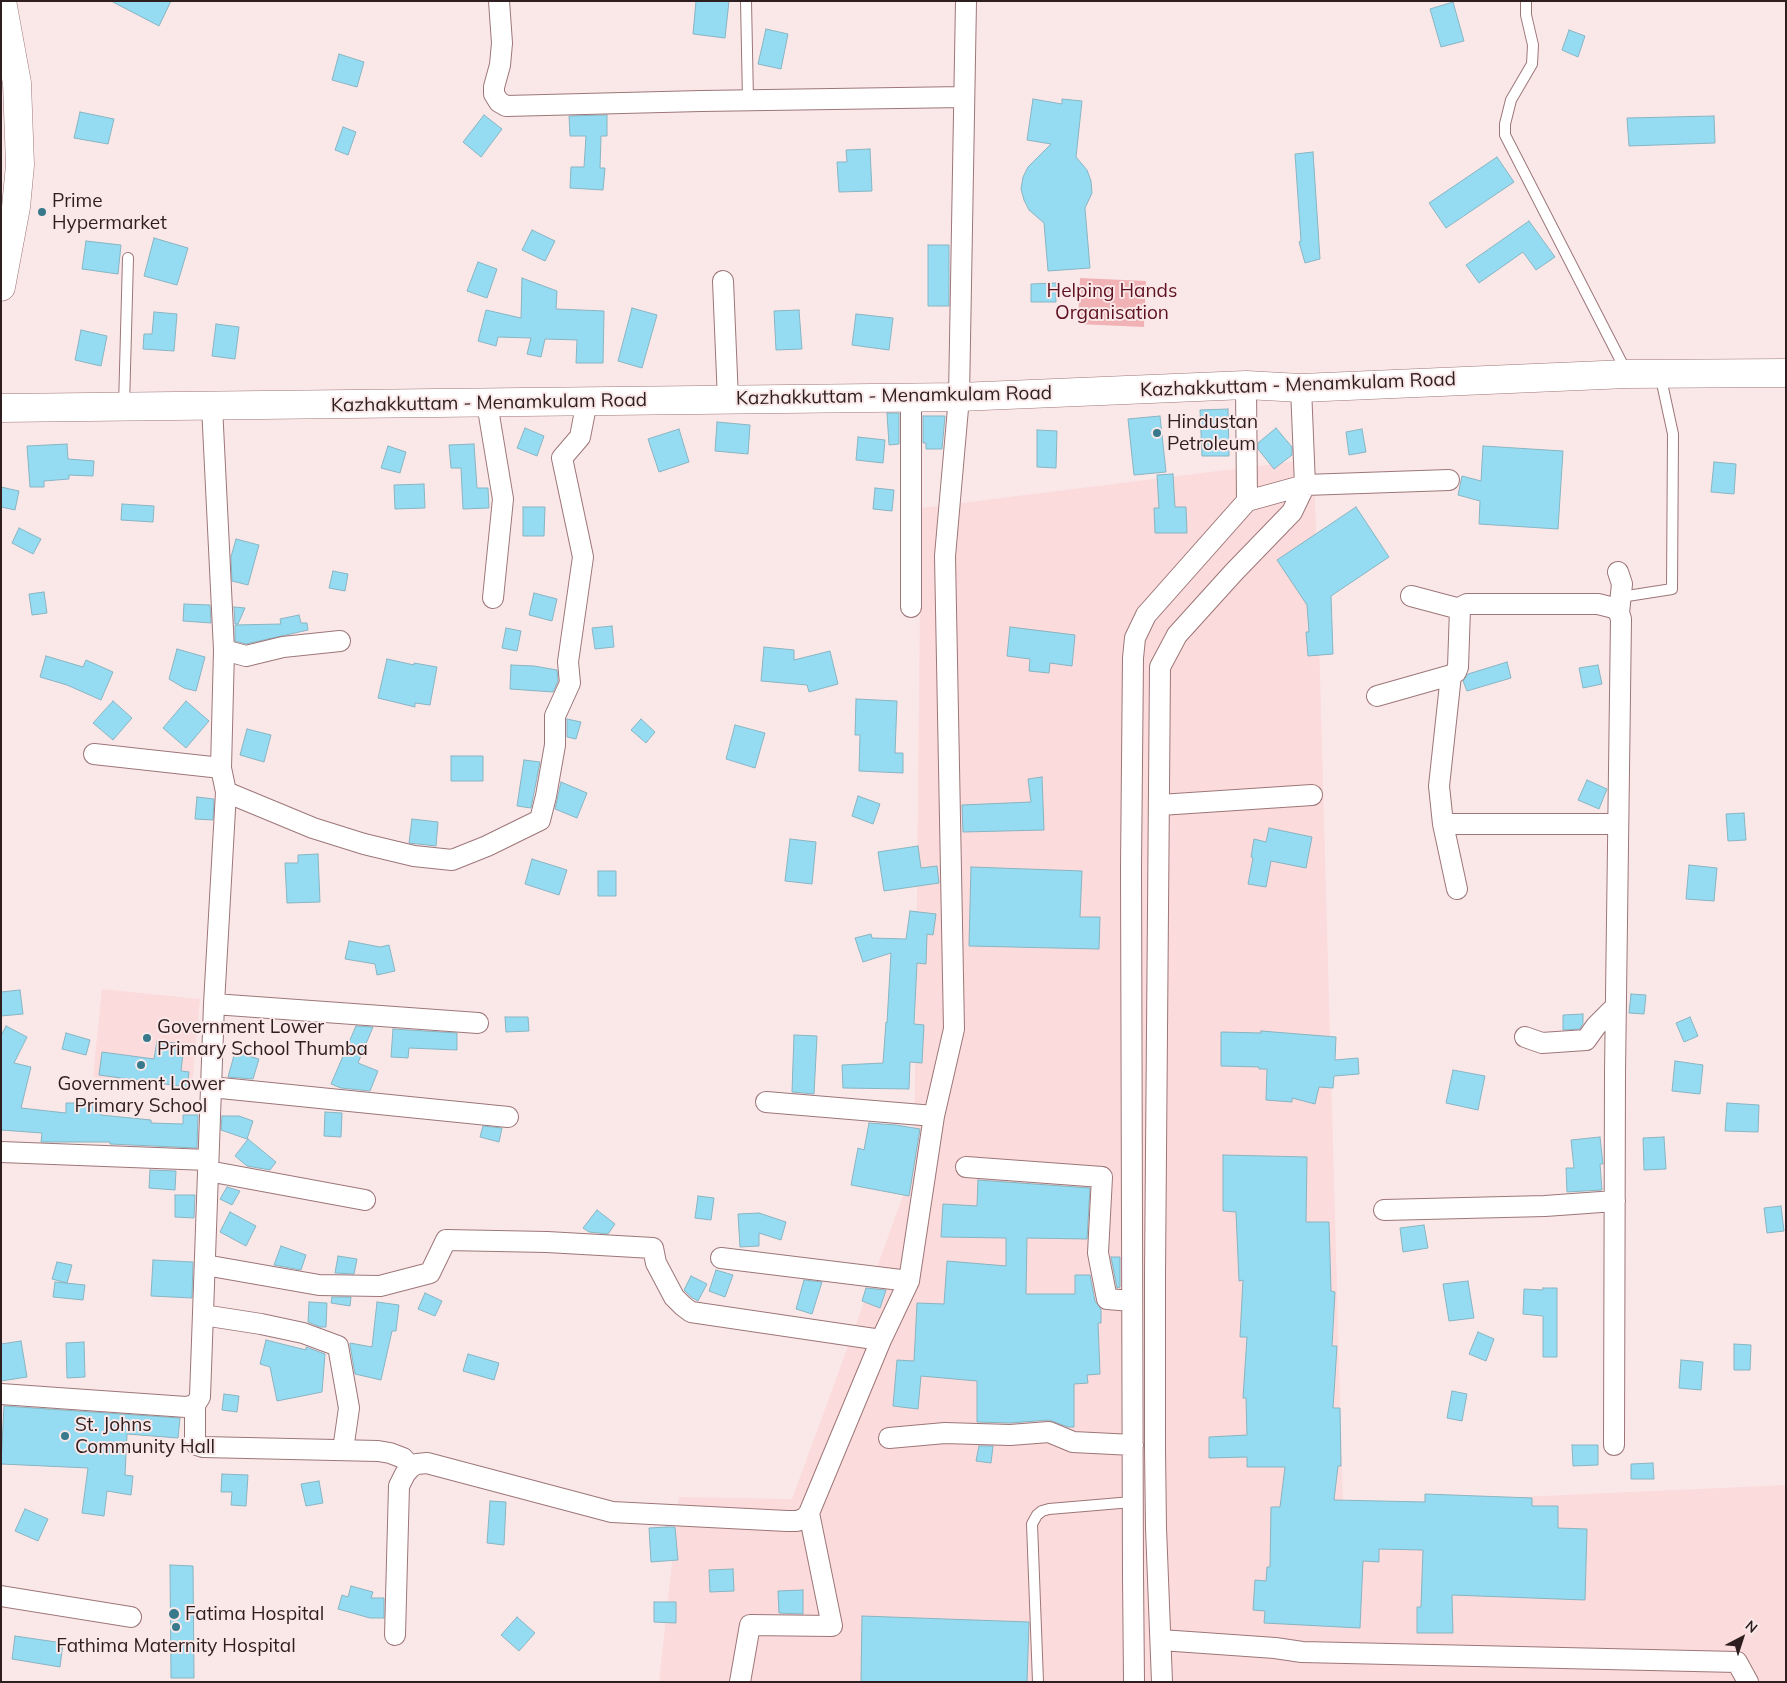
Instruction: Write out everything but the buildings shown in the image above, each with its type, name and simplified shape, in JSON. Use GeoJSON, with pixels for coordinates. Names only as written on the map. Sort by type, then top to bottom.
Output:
{"type":"FeatureCollection","features":[{"type":"Feature","properties":{"kind":"main road"},"geometry":{"type":"LineString","coordinates":[[1,287],[6,232],[16,206],[20,165],[17,83],[3,9]]}},
{"type":"Feature","properties":{"kind":"main road","name":"Kazhakkuttam - Menamkulam Road"},"geometry":{"type":"LineString","coordinates":[[1,408],[911,398],[1246,385],[1301,388],[1660,373],[1786,373]]}},
{"type":"Feature","properties":{"kind":"street"},"geometry":{"type":"LineString","coordinates":[[499,1],[502,42],[494,94],[499,102],[506,106],[964,97]]}},
{"type":"Feature","properties":{"kind":"street"},"geometry":{"type":"LineString","coordinates":[[396,1635],[399,1486],[411,1467],[427,1463],[612,1512],[787,1521],[805,1518],[881,1340],[909,1281],[934,1116],[954,1029],[945,556],[959,397],[966,1]]}},
{"type":"Feature","properties":{"kind":"street"},"geometry":{"type":"LineString","coordinates":[[723,281],[728,400]]}},
{"type":"Feature","properties":{"kind":"street"},"geometry":{"type":"LineString","coordinates":[[1246,385],[1247,501]]}},
{"type":"Feature","properties":{"kind":"street"},"geometry":{"type":"LineString","coordinates":[[1301,388],[1305,485],[1292,512],[1177,635],[1160,667],[1160,866],[1155,1273],[1156,1528],[1162,1679],[1134,1677],[1131,868],[1133,658],[1135,638],[1146,615],[1247,501],[1305,485],[1449,480]]}},
{"type":"Feature","properties":{"kind":"street"},"geometry":{"type":"LineString","coordinates":[[911,398],[912,607]]}},
{"type":"Feature","properties":{"kind":"street"},"geometry":{"type":"LineString","coordinates":[[487,402],[503,499],[493,598]]}},
{"type":"Feature","properties":{"kind":"street"},"geometry":{"type":"LineString","coordinates":[[226,792],[313,828],[364,844],[414,856],[452,860],[487,846],[540,820],[555,745],[555,716],[570,683],[568,662],[583,557],[562,458],[580,437],[588,402]]}},
{"type":"Feature","properties":{"kind":"street"},"geometry":{"type":"LineString","coordinates":[[212,406],[224,650],[221,768],[226,792],[214,1004],[200,1397],[194,1405],[195,1440],[197,1445],[202,1447],[378,1451],[404,1458],[411,1467]]}},
{"type":"Feature","properties":{"kind":"street"},"geometry":{"type":"LineString","coordinates":[[1614,1445],[1616,1006],[1620,605],[1622,584],[1618,572]]}},
{"type":"Feature","properties":{"kind":"street"},"geometry":{"type":"LineString","coordinates":[[1411,596],[1460,609]]}},
{"type":"Feature","properties":{"kind":"street"},"geometry":{"type":"LineString","coordinates":[[1377,696],[1456,672],[1458,667],[1460,609],[1467,604],[1598,604],[1614,608],[1620,605]]}},
{"type":"Feature","properties":{"kind":"street"},"geometry":{"type":"LineString","coordinates":[[224,650],[246,656],[283,647],[340,640]]}},
{"type":"Feature","properties":{"kind":"street"},"geometry":{"type":"LineString","coordinates":[[1451,675],[1440,786],[1443,824],[1457,889]]}},
{"type":"Feature","properties":{"kind":"street"},"geometry":{"type":"LineString","coordinates":[[94,754],[221,768]]}},
{"type":"Feature","properties":{"kind":"street"},"geometry":{"type":"LineString","coordinates":[[1160,805],[1312,795]]}},
{"type":"Feature","properties":{"kind":"street"},"geometry":{"type":"LineString","coordinates":[[1443,824],[1618,824]]}},
{"type":"Feature","properties":{"kind":"street"},"geometry":{"type":"LineString","coordinates":[[1131,868],[1160,866]]}},
{"type":"Feature","properties":{"kind":"street"},"geometry":{"type":"LineString","coordinates":[[214,1004],[478,1023]]}},
{"type":"Feature","properties":{"kind":"street"},"geometry":{"type":"LineString","coordinates":[[1525,1037],[1542,1043],[1586,1040],[1596,1026],[1616,1006]]}},
{"type":"Feature","properties":{"kind":"street"},"geometry":{"type":"LineString","coordinates":[[211,1087],[508,1117]]}},
{"type":"Feature","properties":{"kind":"street"},"geometry":{"type":"LineString","coordinates":[[766,1102],[934,1116]]}},
{"type":"Feature","properties":{"kind":"street"},"geometry":{"type":"LineString","coordinates":[[1,1152],[208,1165],[365,1200]]}},
{"type":"Feature","properties":{"kind":"street"},"geometry":{"type":"LineString","coordinates":[[966,1167],[1102,1177],[1098,1218],[1098,1253],[1107,1299],[1132,1301]]}},
{"type":"Feature","properties":{"kind":"street"},"geometry":{"type":"LineString","coordinates":[[1384,1210],[1546,1206],[1615,1201]]}},
{"type":"Feature","properties":{"kind":"street"},"geometry":{"type":"LineString","coordinates":[[205,1265],[318,1285],[380,1286],[430,1273],[446,1240],[547,1242],[653,1248],[656,1263],[674,1296],[691,1312],[881,1340]]}},
{"type":"Feature","properties":{"kind":"street"},"geometry":{"type":"LineString","coordinates":[[721,1258],[909,1281]]}},
{"type":"Feature","properties":{"kind":"street"},"geometry":{"type":"LineString","coordinates":[[1132,1272],[1155,1273]]}},
{"type":"Feature","properties":{"kind":"street"},"geometry":{"type":"LineString","coordinates":[[203,1315],[303,1333],[338,1346],[350,1408],[344,1450]]}},
{"type":"Feature","properties":{"kind":"street"},"geometry":{"type":"LineString","coordinates":[[1,1394],[186,1407],[194,1405]]}},
{"type":"Feature","properties":{"kind":"street"},"geometry":{"type":"LineString","coordinates":[[889,1438],[945,1433],[1010,1434],[1049,1432],[1073,1442],[1132,1445]]}},
{"type":"Feature","properties":{"kind":"street"},"geometry":{"type":"LineString","coordinates":[[740,1682],[750,1625],[832,1626],[809,1512]]}},
{"type":"Feature","properties":{"kind":"street"},"geometry":{"type":"LineString","coordinates":[[1133,1523],[1156,1528]]}},
{"type":"Feature","properties":{"kind":"street"},"geometry":{"type":"LineString","coordinates":[[1,1596],[132,1617]]}},
{"type":"Feature","properties":{"kind":"street"},"geometry":{"type":"LineString","coordinates":[[1161,1640],[1274,1648],[1302,1652],[1737,1662],[1748,1682]]}},
{"type":"Feature","properties":{"kind":"lane"},"geometry":{"type":"LineString","coordinates":[[746,1],[748,100]]}},
{"type":"Feature","properties":{"kind":"lane"},"geometry":{"type":"LineString","coordinates":[[1526,1],[1526,14],[1533,45],[1532,64],[1511,100],[1505,124],[1505,135],[1627,374]]}},
{"type":"Feature","properties":{"kind":"lane"},"geometry":{"type":"LineString","coordinates":[[124,407],[128,258]]}},
{"type":"Feature","properties":{"kind":"lane"},"geometry":{"type":"LineString","coordinates":[[1620,605],[1672,589],[1673,434],[1660,373]]}},
{"type":"Feature","properties":{"kind":"lane"},"geometry":{"type":"LineString","coordinates":[[1038,1682],[1032,1524],[1036,1515],[1042,1510],[1049,1509],[1132,1502]]}},
{"type":"Feature","properties":{"kind":"shaded area"},"geometry":{"type":"Polygon","coordinates":[[[1314,459],[1343,1505],[1786,1485],[1786,1682],[659,1682],[679,1497],[792,1499],[914,1166],[921,508],[1314,459]]]}},
{"type":"Feature","properties":{"kind":"shaded area","name":"Government Lower Primary School Thumba"},"geometry":{"type":"Polygon","coordinates":[[[102,989],[200,999],[192,1087],[93,1077],[102,989]]]}},
{"type":"Feature","properties":{"kind":"green space","name":"Helping Hands Organisation"},"geometry":{"type":"Polygon","coordinates":[[[1080,278],[1146,281],[1144,327],[1078,324],[1080,278]]]}},
{"type":"Feature","properties":{"kind":"place","name":"Prime Hypermarket"},"geometry":{"type":"Point","coordinates":[42,212]}},
{"type":"Feature","properties":{"kind":"place","name":"Hindustan Petroleum"},"geometry":{"type":"Point","coordinates":[1157,433]}},
{"type":"Feature","properties":{"kind":"place","name":"Government Lower Primary School Thumba"},"geometry":{"type":"Point","coordinates":[147,1038]}},
{"type":"Feature","properties":{"kind":"place","name":"Government Lower Primary School"},"geometry":{"type":"Point","coordinates":[141,1065]}},
{"type":"Feature","properties":{"kind":"place","name":"St. Johns Community Hall"},"geometry":{"type":"Point","coordinates":[65,1436]}},
{"type":"Feature","properties":{"kind":"place","name":"Fatima Hospital"},"geometry":{"type":"Point","coordinates":[174,1614]}},
{"type":"Feature","properties":{"kind":"place","name":"Fathima Maternity Hospital"},"geometry":{"type":"Point","coordinates":[176,1627]}}]}
